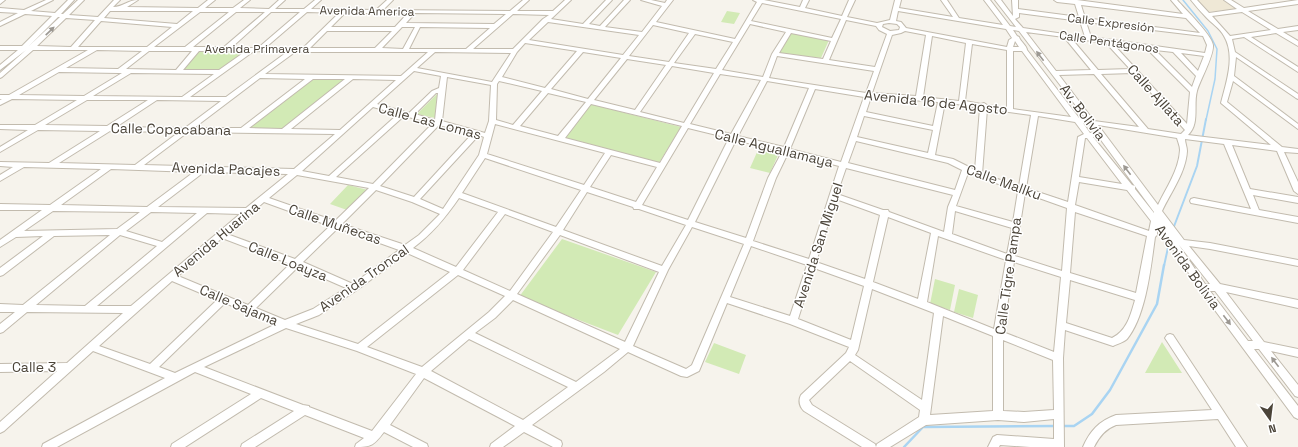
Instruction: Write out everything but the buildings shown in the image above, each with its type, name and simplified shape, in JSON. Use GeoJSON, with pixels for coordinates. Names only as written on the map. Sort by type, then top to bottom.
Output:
{"type":"FeatureCollection","features":[{"type":"Feature","properties":{"kind":"street"},"geometry":{"type":"LineString","coordinates":[[0,24],[50,0]]}},
{"type":"Feature","properties":{"kind":"street"},"geometry":{"type":"LineString","coordinates":[[0,68],[24,48],[71,0]]}},
{"type":"Feature","properties":{"kind":"street"},"geometry":{"type":"LineString","coordinates":[[0,76],[32,48],[81,0]]}},
{"type":"Feature","properties":{"kind":"street"},"geometry":{"type":"LineString","coordinates":[[73,48],[117,0]]}},
{"type":"Feature","properties":{"kind":"street"},"geometry":{"type":"LineString","coordinates":[[121,9],[135,0]]}},
{"type":"Feature","properties":{"kind":"street"},"geometry":{"type":"LineString","coordinates":[[119,71],[212,0]]}},
{"type":"Feature","properties":{"kind":"street"},"geometry":{"type":"LineString","coordinates":[[187,49],[247,0]]}},
{"type":"Feature","properties":{"kind":"street"},"geometry":{"type":"LineString","coordinates":[[226,49],[282,0]]}},
{"type":"Feature","properties":{"kind":"street"},"geometry":{"type":"LineString","coordinates":[[184,98],[257,49],[318,0]]}},
{"type":"Feature","properties":{"kind":"street"},"geometry":{"type":"LineString","coordinates":[[378,11],[390,0]]}},
{"type":"Feature","properties":{"kind":"street"},"geometry":{"type":"LineString","coordinates":[[467,51],[494,26],[526,0]]}},
{"type":"Feature","properties":{"kind":"street"},"geometry":{"type":"LineString","coordinates":[[496,81],[515,51],[553,12],[568,0]]}},
{"type":"Feature","properties":{"kind":"street"},"geometry":{"type":"LineString","coordinates":[[585,25],[609,0]]}},
{"type":"Feature","properties":{"kind":"street"},"geometry":{"type":"LineString","coordinates":[[602,27],[627,0]]}},
{"type":"Feature","properties":{"kind":"street"},"geometry":{"type":"LineString","coordinates":[[644,0],[668,2]]}},
{"type":"Feature","properties":{"kind":"street"},"geometry":{"type":"LineString","coordinates":[[637,207],[660,166],[748,22],[759,0],[801,10],[879,25],[883,30],[890,33],[900,32],[903,29],[1010,49],[1025,49]]}},
{"type":"Feature","properties":{"kind":"street"},"geometry":{"type":"LineString","coordinates":[[801,10],[806,0]]}},
{"type":"Feature","properties":{"kind":"street"},"geometry":{"type":"LineString","coordinates":[[826,60],[852,0]]}},
{"type":"Feature","properties":{"kind":"street"},"geometry":{"type":"LineString","coordinates":[[892,21],[898,0]]}},
{"type":"Feature","properties":{"kind":"street"},"geometry":{"type":"LineString","coordinates":[[944,0],[957,20]]}},
{"type":"Feature","properties":{"kind":"street","name":"Av. Bolivia"},"geometry":{"type":"LineString","coordinates":[[987,0],[1078,120]]}},
{"type":"Feature","properties":{"kind":"street","name":"Av. Bolivia"},"geometry":{"type":"LineString","coordinates":[[998,0],[1141,188],[1157,217]]}},
{"type":"Feature","properties":{"kind":"street"},"geometry":{"type":"LineString","coordinates":[[1013,21],[1016,18],[1017,11],[1015,0]]}},
{"type":"Feature","properties":{"kind":"street"},"geometry":{"type":"LineString","coordinates":[[1057,0],[1136,7],[1188,16]]}},
{"type":"Feature","properties":{"kind":"street"},"geometry":{"type":"LineString","coordinates":[[1062,325],[1113,342],[1118,342],[1125,336],[1130,326],[1140,298],[1157,217],[1180,166],[1184,151],[1181,139],[1182,136],[1189,130],[1191,124],[1193,92],[1208,55],[1210,45],[1205,35],[1174,0]]}},
{"type":"Feature","properties":{"kind":"street"},"geometry":{"type":"LineString","coordinates":[[1194,0],[1228,38],[1232,52],[1231,77],[1224,103],[1279,148],[1298,191]]}},
{"type":"Feature","properties":{"kind":"street"},"geometry":{"type":"LineString","coordinates":[[1228,0],[1298,44]]}},
{"type":"Feature","properties":{"kind":"street"},"geometry":{"type":"LineString","coordinates":[[560,139],[627,56],[668,2]]}},
{"type":"Feature","properties":{"kind":"street"},"geometry":{"type":"LineString","coordinates":[[1077,2],[1089,39]]}},
{"type":"Feature","properties":{"kind":"street"},"geometry":{"type":"LineString","coordinates":[[1207,15],[1298,2]]}},
{"type":"Feature","properties":{"kind":"street","name":"Avenida America"},"geometry":{"type":"LineString","coordinates":[[109,9],[553,12]]}},
{"type":"Feature","properties":{"kind":"street","name":"Calle Pentágonos"},"geometry":{"type":"LineString","coordinates":[[895,9],[1021,30],[1208,55]]}},
{"type":"Feature","properties":{"kind":"street"},"geometry":{"type":"LineString","coordinates":[[0,10],[177,26]]}},
{"type":"Feature","properties":{"kind":"street"},"geometry":{"type":"LineString","coordinates":[[304,50],[344,11]]}},
{"type":"Feature","properties":{"kind":"street","name":"Calle Expresión"},"geometry":{"type":"LineString","coordinates":[[1017,11],[1205,35]]}},
{"type":"Feature","properties":{"kind":"street"},"geometry":{"type":"LineString","coordinates":[[377,50],[412,12]]}},
{"type":"Feature","properties":{"kind":"street"},"geometry":{"type":"LineString","coordinates":[[545,20],[643,34]]}},
{"type":"Feature","properties":{"kind":"street"},"geometry":{"type":"LineString","coordinates":[[879,25],[882,22],[892,21],[899,23],[903,29]]}},
{"type":"Feature","properties":{"kind":"street"},"geometry":{"type":"LineString","coordinates":[[748,22],[834,40]]}},
{"type":"Feature","properties":{"kind":"street"},"geometry":{"type":"LineString","coordinates":[[652,23],[736,41]]}},
{"type":"Feature","properties":{"kind":"street"},"geometry":{"type":"LineString","coordinates":[[326,29],[418,26],[494,26]]}},
{"type":"Feature","properties":{"kind":"street"},"geometry":{"type":"LineString","coordinates":[[405,50],[418,26]]}},
{"type":"Feature","properties":{"kind":"street"},"geometry":{"type":"LineString","coordinates":[[1228,38],[1298,28]]}},
{"type":"Feature","properties":{"kind":"street"},"geometry":{"type":"LineString","coordinates":[[495,447],[627,348],[664,270],[690,224],[733,138],[765,79],[775,54],[789,31]]}},
{"type":"Feature","properties":{"kind":"street"},"geometry":{"type":"LineString","coordinates":[[636,113],[693,32]]}},
{"type":"Feature","properties":{"kind":"street","name":"Avenida San Miguel"},"geometry":{"type":"LineString","coordinates":[[793,321],[867,94],[890,33]]}},
{"type":"Feature","properties":{"kind":"street"},"geometry":{"type":"LineString","coordinates":[[919,99],[929,34]]}},
{"type":"Feature","properties":{"kind":"street"},"geometry":{"type":"LineString","coordinates":[[1066,36],[1145,130]]}},
{"type":"Feature","properties":{"kind":"street"},"geometry":{"type":"LineString","coordinates":[[1246,36],[1298,70]]}},
{"type":"Feature","properties":{"kind":"street"},"geometry":{"type":"LineString","coordinates":[[1010,110],[1010,49],[1012,40],[1017,38]]}},
{"type":"Feature","properties":{"kind":"street","name":"Avenida 16 de Agosto"},"geometry":{"type":"LineString","coordinates":[[524,41],[627,56],[812,87],[867,94],[962,102],[1182,136],[1298,151]]}},
{"type":"Feature","properties":{"kind":"street"},"geometry":{"type":"LineString","coordinates":[[962,102],[969,41]]}},
{"type":"Feature","properties":{"kind":"street","name":"Calle Ajllata"},"geometry":{"type":"LineString","coordinates":[[1108,42],[1189,130]]}},
{"type":"Feature","properties":{"kind":"street"},"geometry":{"type":"LineString","coordinates":[[1149,47],[1193,92]]}},
{"type":"Feature","properties":{"kind":"street","name":"Avenida Primavera"},"geometry":{"type":"LineString","coordinates":[[0,48],[515,51]]}},
{"type":"Feature","properties":{"kind":"street"},"geometry":{"type":"LineString","coordinates":[[0,103],[95,49]]}},
{"type":"Feature","properties":{"kind":"street"},"geometry":{"type":"LineString","coordinates":[[178,71],[197,49]]}},
{"type":"Feature","properties":{"kind":"street"},"geometry":{"type":"LineString","coordinates":[[138,166],[293,50]]}},
{"type":"Feature","properties":{"kind":"street"},"geometry":{"type":"LineString","coordinates":[[515,127],[581,50]]}},
{"type":"Feature","properties":{"kind":"street","name":"Avenida Huarina"},"geometry":{"type":"LineString","coordinates":[[0,428],[133,310],[248,210],[296,172],[433,51]]}},
{"type":"Feature","properties":{"kind":"street"},"geometry":{"type":"LineString","coordinates":[[1175,51],[1200,76]]}},
{"type":"Feature","properties":{"kind":"street"},"geometry":{"type":"LineString","coordinates":[[1232,52],[1298,97]]}},
{"type":"Feature","properties":{"kind":"street"},"geometry":{"type":"LineString","coordinates":[[775,54],[826,60],[876,69]]}},
{"type":"Feature","properties":{"kind":"street","name":"Calle Aguallamaya"},"geometry":{"type":"LineString","coordinates":[[412,69],[444,76],[496,81],[546,90],[957,193]]}},
{"type":"Feature","properties":{"kind":"street"},"geometry":{"type":"LineString","coordinates":[[58,70],[221,72]]}},
{"type":"Feature","properties":{"kind":"street"},"geometry":{"type":"LineString","coordinates":[[0,150],[129,71]]}},
{"type":"Feature","properties":{"kind":"street"},"geometry":{"type":"LineString","coordinates":[[1054,73],[1134,71]]}},
{"type":"Feature","properties":{"kind":"street"},"geometry":{"type":"LineString","coordinates":[[259,76],[402,78]]}},
{"type":"Feature","properties":{"kind":"street"},"geometry":{"type":"LineString","coordinates":[[243,130],[312,76]]}},
{"type":"Feature","properties":{"kind":"street"},"geometry":{"type":"LineString","coordinates":[[249,309],[375,187],[438,122],[444,76]]}},
{"type":"Feature","properties":{"kind":"street"},"geometry":{"type":"LineString","coordinates":[[284,131],[352,77]]}},
{"type":"Feature","properties":{"kind":"street"},"geometry":{"type":"LineString","coordinates":[[1231,77],[1297,126]]}},
{"type":"Feature","properties":{"kind":"street","name":"Avenida Troncal"},"geometry":{"type":"LineString","coordinates":[[47,447],[175,377],[285,324],[316,312],[354,288],[432,228],[445,213],[483,156],[492,121],[496,81]]}},
{"type":"Feature","properties":{"kind":"street"},"geometry":{"type":"LineString","coordinates":[[812,87],[786,151],[772,178],[725,299],[793,321],[854,345]]}},
{"type":"Feature","properties":{"kind":"street"},"geometry":{"type":"LineString","coordinates":[[332,177],[406,114],[434,92],[442,89]]}},
{"type":"Feature","properties":{"kind":"street"},"geometry":{"type":"LineString","coordinates":[[0,97],[229,99]]}},
{"type":"Feature","properties":{"kind":"street"},"geometry":{"type":"LineString","coordinates":[[50,166],[156,98]]}},
{"type":"Feature","properties":{"kind":"street"},"geometry":{"type":"LineString","coordinates":[[931,156],[942,100]]}},
{"type":"Feature","properties":{"kind":"street","name":"Calle Las Lomas"},"geometry":{"type":"LineString","coordinates":[[372,105],[489,136]]}},
{"type":"Feature","properties":{"kind":"street"},"geometry":{"type":"LineString","coordinates":[[978,176],[984,106]]}},
{"type":"Feature","properties":{"kind":"street"},"geometry":{"type":"LineString","coordinates":[[861,113],[936,129]]}},
{"type":"Feature","properties":{"kind":"street","name":"Calle Tigre Pampa"},"geometry":{"type":"LineString","coordinates":[[998,415],[998,333],[1035,114]]}},
{"type":"Feature","properties":{"kind":"street","name":"Avenida Bolivia"},"geometry":{"type":"LineString","coordinates":[[1078,120],[1130,188],[1195,260],[1217,287],[1298,393]]}},
{"type":"Feature","properties":{"kind":"street"},"geometry":{"type":"LineString","coordinates":[[492,121],[660,166]]}},
{"type":"Feature","properties":{"kind":"street","name":"Calle Copacabana"},"geometry":{"type":"LineString","coordinates":[[0,128],[341,132]]}},
{"type":"Feature","properties":{"kind":"street"},"geometry":{"type":"LineString","coordinates":[[415,200],[477,133]]}},
{"type":"Feature","properties":{"kind":"street"},"geometry":{"type":"LineString","coordinates":[[993,447],[997,440],[1059,446],[1058,358],[1071,206],[1082,137],[1100,134]]}},
{"type":"Feature","properties":{"kind":"street","name":"Calle Mallku"},"geometry":{"type":"LineString","coordinates":[[853,138],[950,161],[978,176],[1071,206],[1080,211],[1153,235]]}},
{"type":"Feature","properties":{"kind":"street"},"geometry":{"type":"LineString","coordinates":[[1227,142],[1256,212]]}},
{"type":"Feature","properties":{"kind":"street"},"geometry":{"type":"LineString","coordinates":[[360,447],[374,437],[384,426],[423,372],[492,315],[511,296],[558,231],[608,152]]}},
{"type":"Feature","properties":{"kind":"street"},"geometry":{"type":"LineString","coordinates":[[483,156],[869,283],[1058,358]]}},
{"type":"Feature","properties":{"kind":"street","name":"Avenida Pacajes"},"geometry":{"type":"LineString","coordinates":[[0,164],[50,166],[138,166],[296,172],[332,177],[375,187],[415,200],[445,213]]}},
{"type":"Feature","properties":{"kind":"street"},"geometry":{"type":"LineString","coordinates":[[0,178],[22,165]]}},
{"type":"Feature","properties":{"kind":"street"},"geometry":{"type":"LineString","coordinates":[[0,244],[112,166]]}},
{"type":"Feature","properties":{"kind":"street"},"geometry":{"type":"LineString","coordinates":[[0,329],[119,232],[203,169]]}},
{"type":"Feature","properties":{"kind":"street"},"geometry":{"type":"LineString","coordinates":[[948,235],[952,207],[966,169]]}},
{"type":"Feature","properties":{"kind":"street"},"geometry":{"type":"LineString","coordinates":[[1075,179],[1130,188],[1141,188]]}},
{"type":"Feature","properties":{"kind":"street"},"geometry":{"type":"LineString","coordinates":[[1247,191],[1298,200]]}},
{"type":"Feature","properties":{"kind":"street"},"geometry":{"type":"LineString","coordinates":[[457,194],[664,270]]}},
{"type":"Feature","properties":{"kind":"street"},"geometry":{"type":"LineString","coordinates":[[833,195],[885,212],[1010,258],[1140,298]]}},
{"type":"Feature","properties":{"kind":"street","name":"Calle Muñecas"},"geometry":{"type":"LineString","coordinates":[[262,199],[406,249],[681,372],[687,373],[696,368],[725,299]]}},
{"type":"Feature","properties":{"kind":"street"},"geometry":{"type":"LineString","coordinates":[[1194,201],[1298,220]]}},
{"type":"Feature","properties":{"kind":"street"},"geometry":{"type":"LineString","coordinates":[[0,207],[248,210]]}},
{"type":"Feature","properties":{"kind":"street"},"geometry":{"type":"LineString","coordinates":[[952,207],[1015,226]]}},
{"type":"Feature","properties":{"kind":"street"},"geometry":{"type":"LineString","coordinates":[[87,309],[206,210]]}},
{"type":"Feature","properties":{"kind":"street"},"geometry":{"type":"LineString","coordinates":[[359,348],[457,271],[503,211]]}},
{"type":"Feature","properties":{"kind":"street"},"geometry":{"type":"LineString","coordinates":[[871,447],[808,408],[804,402],[804,398],[849,356],[854,345],[885,212]]}},
{"type":"Feature","properties":{"kind":"street"},"geometry":{"type":"LineString","coordinates":[[922,304],[935,231]]}},
{"type":"Feature","properties":{"kind":"street"},"geometry":{"type":"LineString","coordinates":[[16,234],[119,232],[163,245]]}},
{"type":"Feature","properties":{"kind":"street"},"geometry":{"type":"LineString","coordinates":[[0,273],[53,233]]}},
{"type":"Feature","properties":{"kind":"street","name":"Calle Loayza"},"geometry":{"type":"LineString","coordinates":[[221,235],[296,263],[354,288]]}},
{"type":"Feature","properties":{"kind":"street"},"geometry":{"type":"LineString","coordinates":[[1177,241],[1298,263]]}},
{"type":"Feature","properties":{"kind":"street","name":"Avenida Bolivia"},"geometry":{"type":"LineString","coordinates":[[1177,241],[1203,288],[1298,414]]}},
{"type":"Feature","properties":{"kind":"street","name":"Calle Sajama"},"geometry":{"type":"LineString","coordinates":[[171,277],[285,324],[359,348],[423,372],[557,444]]}},
{"type":"Feature","properties":{"kind":"street"},"geometry":{"type":"LineString","coordinates":[[1203,288],[1217,287],[1298,304]]}},
{"type":"Feature","properties":{"kind":"street"},"geometry":{"type":"LineString","coordinates":[[152,368],[224,298]]}},
{"type":"Feature","properties":{"kind":"street"},"geometry":{"type":"LineString","coordinates":[[0,308],[133,310]]}},
{"type":"Feature","properties":{"kind":"street"},"geometry":{"type":"LineString","coordinates":[[924,420],[939,310]]}},
{"type":"Feature","properties":{"kind":"street"},"geometry":{"type":"LineString","coordinates":[[468,334],[577,387]]}},
{"type":"Feature","properties":{"kind":"street"},"geometry":{"type":"LineString","coordinates":[[1170,338],[1242,447]]}},
{"type":"Feature","properties":{"kind":"street"},"geometry":{"type":"LineString","coordinates":[[1246,345],[1262,345],[1298,353]]}},
{"type":"Feature","properties":{"kind":"street"},"geometry":{"type":"LineString","coordinates":[[92,347],[175,377]]}},
{"type":"Feature","properties":{"kind":"street"},"geometry":{"type":"LineString","coordinates":[[849,356],[926,408]]}},
{"type":"Feature","properties":{"kind":"street","name":"Calle 3"},"geometry":{"type":"LineString","coordinates":[[0,368],[69,367]]}},
{"type":"Feature","properties":{"kind":"street"},"geometry":{"type":"LineString","coordinates":[[195,368],[305,409],[374,437]]}},
{"type":"Feature","properties":{"kind":"street"},"geometry":{"type":"LineString","coordinates":[[176,447],[261,393]]}},
{"type":"Feature","properties":{"kind":"street"},"geometry":{"type":"LineString","coordinates":[[246,447],[305,409]]}},
{"type":"Feature","properties":{"kind":"street"},"geometry":{"type":"LineString","coordinates":[[1088,447],[1101,426],[1111,421],[1220,414]]}},
{"type":"Feature","properties":{"kind":"street"},"geometry":{"type":"LineString","coordinates":[[881,447],[924,420],[998,415],[1024,417],[1059,423]]}},
{"type":"Feature","properties":{"kind":"street"},"geometry":{"type":"LineString","coordinates":[[384,426],[423,447]]}},
{"type":"Feature","properties":{"kind":"shaded area"},"geometry":{"type":"Polygon","coordinates":[[[1196,0],[1223,0],[1237,9],[1207,12],[1196,0]]]}},
{"type":"Feature","properties":{"kind":"green space"},"geometry":{"type":"Polygon","coordinates":[[[727,11],[740,13],[734,24],[721,22],[727,11]]]}},
{"type":"Feature","properties":{"kind":"green space"},"geometry":{"type":"Polygon","coordinates":[[[790,32],[829,40],[821,58],[779,53],[790,32]]]}},
{"type":"Feature","properties":{"kind":"green space"},"geometry":{"type":"Polygon","coordinates":[[[196,51],[246,52],[220,71],[181,70],[196,51]]]}},
{"type":"Feature","properties":{"kind":"green space"},"geometry":{"type":"Polygon","coordinates":[[[314,78],[346,79],[283,129],[249,128],[314,78]]]}},
{"type":"Feature","properties":{"kind":"green space"},"geometry":{"type":"Polygon","coordinates":[[[440,91],[435,118],[417,114],[440,91]]]}},
{"type":"Feature","properties":{"kind":"green space"},"geometry":{"type":"Polygon","coordinates":[[[590,104],[681,127],[659,163],[564,138],[590,104]]]}},
{"type":"Feature","properties":{"kind":"green space"},"geometry":{"type":"Polygon","coordinates":[[[758,150],[778,155],[770,173],[750,168],[758,150]]]}},
{"type":"Feature","properties":{"kind":"green space"},"geometry":{"type":"Polygon","coordinates":[[[348,185],[368,190],[347,210],[330,204],[348,185]]]}},
{"type":"Feature","properties":{"kind":"green space"},"geometry":{"type":"Polygon","coordinates":[[[562,239],[656,272],[618,335],[519,297],[562,239]]]}},
{"type":"Feature","properties":{"kind":"green space"},"geometry":{"type":"Polygon","coordinates":[[[935,279],[955,285],[950,310],[930,304],[935,279]]]}},
{"type":"Feature","properties":{"kind":"green space"},"geometry":{"type":"Polygon","coordinates":[[[959,289],[978,295],[973,318],[954,312],[959,289]]]}},
{"type":"Feature","properties":{"kind":"green space"},"geometry":{"type":"Polygon","coordinates":[[[1162,342],[1182,373],[1145,373],[1162,342]]]}},
{"type":"Feature","properties":{"kind":"green space"},"geometry":{"type":"Polygon","coordinates":[[[714,343],[746,355],[739,374],[705,362],[714,343]]]}},
{"type":"Feature","properties":{"kind":"waterway"},"geometry":{"type":"LineString","coordinates":[[1183,0],[1208,31],[1217,49],[1215,79],[1206,120]]}},
{"type":"Feature","properties":{"kind":"waterway"},"geometry":{"type":"LineString","coordinates":[[1173,229],[1197,166],[1206,119]]}},
{"type":"Feature","properties":{"kind":"waterway"},"geometry":{"type":"LineString","coordinates":[[1164,266],[1169,243]]}},
{"type":"Feature","properties":{"kind":"waterway"},"geometry":{"type":"LineString","coordinates":[[1063,426],[1074,426],[1092,414],[1110,390],[1157,304],[1164,265]]}},
{"type":"Feature","properties":{"kind":"waterway"},"geometry":{"type":"LineString","coordinates":[[904,447],[923,427],[1056,426]]}}]}
